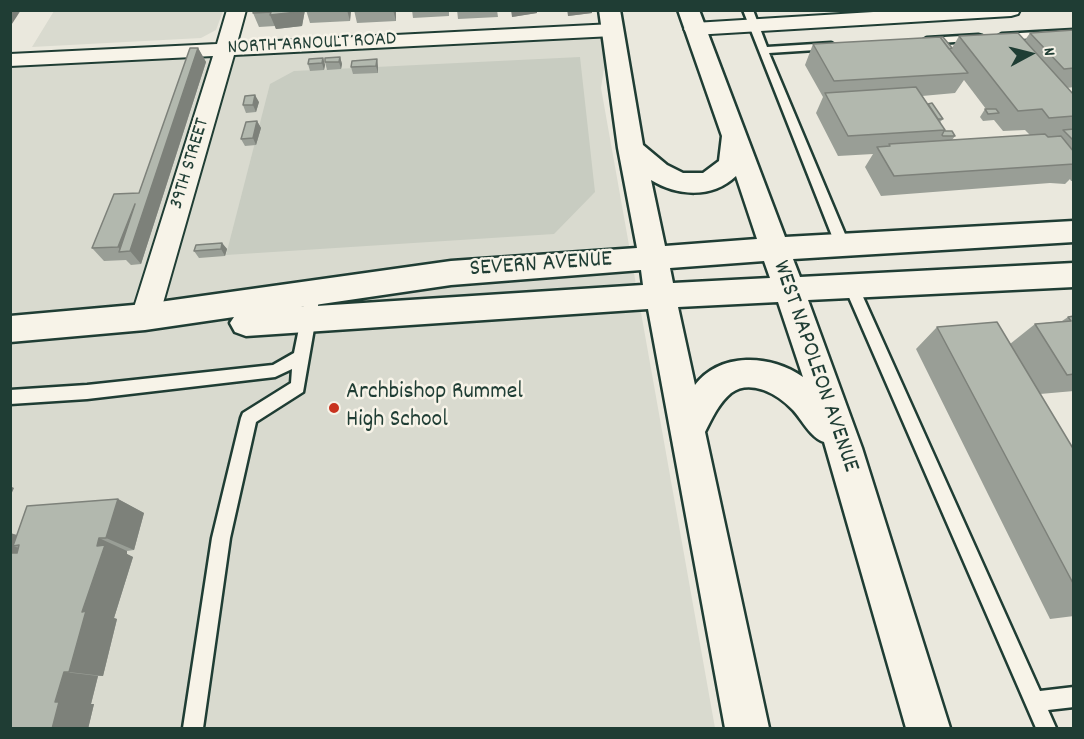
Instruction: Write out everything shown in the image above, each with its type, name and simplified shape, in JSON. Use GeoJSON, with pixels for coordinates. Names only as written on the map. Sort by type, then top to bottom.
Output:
{"type":"FeatureCollection","features":[{"type":"Feature","properties":{"kind":"street","name":"39TH STREET"},"geometry":{"type":"LineString","coordinates":[[145,317],[237,10]]}},
{"type":"Feature","properties":{"kind":"street"},"geometry":{"type":"LineString","coordinates":[[691,20],[753,23],[1011,10]]}},
{"type":"Feature","properties":{"kind":"street","name":"NORTH ARNOULT ROAD"},"geometry":{"type":"LineString","coordinates":[[10,60],[225,49],[611,20]]}},
{"type":"Feature","properties":{"kind":"street"},"geometry":{"type":"LineString","coordinates":[[611,20],[631,148],[659,296],[689,428],[747,729]]}},
{"type":"Feature","properties":{"kind":"street","name":"WEST NAPOLEON AVENUE"},"geometry":{"type":"LineString","coordinates":[[691,20],[746,166],[844,448],[928,729]]}},
{"type":"Feature","properties":{"kind":"street"},"geometry":{"type":"LineString","coordinates":[[631,148],[659,174],[677,182],[701,185],[719,177],[732,163],[734,138]]}},
{"type":"Feature","properties":{"kind":"street","name":"SEVERN AVENUE"},"geometry":{"type":"LineString","coordinates":[[10,334],[311,307],[451,273],[774,249],[1074,231]]}},
{"type":"Feature","properties":{"kind":"street","name":"SEVERN AVENUE"},"geometry":{"type":"LineString","coordinates":[[10,329],[145,317],[311,307],[852,288],[1074,275]]}},
{"type":"Feature","properties":{"kind":"street"},"geometry":{"type":"LineString","coordinates":[[689,428],[719,382],[737,374],[764,374],[787,382],[809,403],[844,448]]}},
{"type":"Feature","properties":{"kind":"lane"},"geometry":{"type":"LineString","coordinates":[[753,23],[843,246]]}},
{"type":"Feature","properties":{"kind":"lane"},"geometry":{"type":"LineString","coordinates":[[918,41],[1074,33]]}},
{"type":"Feature","properties":{"kind":"lane"},"geometry":{"type":"LineString","coordinates":[[763,50],[847,46]]}},
{"type":"Feature","properties":{"kind":"lane"},"geometry":{"type":"LineString","coordinates":[[852,288],[1046,729]]}},
{"type":"Feature","properties":{"kind":"lane"},"geometry":{"type":"LineString","coordinates":[[193,729],[221,538],[249,418],[298,387],[301,357],[311,307]]}},
{"type":"Feature","properties":{"kind":"lane"},"geometry":{"type":"LineString","coordinates":[[10,397],[87,392],[275,371],[301,357]]}},
{"type":"Feature","properties":{"kind":"lane"},"geometry":{"type":"LineString","coordinates":[[1035,702],[1074,697]]}},
{"type":"Feature","properties":{"kind":"shaded area"},"geometry":{"type":"Polygon","coordinates":[[[54,11],[223,11],[216,30],[201,38],[32,47],[54,11]]]}},
{"type":"Feature","properties":{"kind":"shaded area","name":"Archbishop Rummel High School"},"geometry":{"type":"Polygon","coordinates":[[[609,36],[601,88],[715,728],[11,728],[11,66],[609,36]]]}},
{"type":"Feature","properties":{"kind":"shaded area"},"geometry":{"type":"Polygon","coordinates":[[[580,57],[595,192],[554,234],[226,255],[270,84],[294,71],[580,57]]]}},
{"type":"Feature","properties":{"kind":"building"},"geometry":{"type":"Polygon","coordinates":[[[254,10],[297,10],[297,12],[270,15],[271,12],[253,13],[254,10]]]}},
{"type":"Feature","properties":{"kind":"building"},"geometry":{"type":"Polygon","coordinates":[[[1074,30],[1074,68],[1064,69],[1030,33],[1074,30]]]}},
{"type":"Feature","properties":{"kind":"building"},"geometry":{"type":"Polygon","coordinates":[[[1018,33],[1074,95],[1074,116],[1049,118],[1042,109],[1018,111],[959,36],[1018,33]]]}},
{"type":"Feature","properties":{"kind":"building"},"geometry":{"type":"Polygon","coordinates":[[[940,37],[968,73],[834,81],[813,44],[940,37]]]}},
{"type":"Feature","properties":{"kind":"building"},"geometry":{"type":"Polygon","coordinates":[[[940,37],[943,37],[952,48],[949,49],[940,37]]]}},
{"type":"Feature","properties":{"kind":"building"},"geometry":{"type":"Polygon","coordinates":[[[190,48],[198,48],[130,251],[119,252],[135,204],[118,247],[92,248],[114,194],[139,193],[190,48]]]}},
{"type":"Feature","properties":{"kind":"building"},"geometry":{"type":"Polygon","coordinates":[[[340,57],[339,62],[325,62],[325,58],[340,57]]]}},
{"type":"Feature","properties":{"kind":"building"},"geometry":{"type":"Polygon","coordinates":[[[323,58],[322,63],[308,64],[309,59],[323,58]]]}},
{"type":"Feature","properties":{"kind":"building"},"geometry":{"type":"Polygon","coordinates":[[[377,59],[376,66],[351,67],[352,61],[377,59]]]}},
{"type":"Feature","properties":{"kind":"building"},"geometry":{"type":"Polygon","coordinates":[[[916,87],[945,130],[848,136],[825,93],[916,87]]]}},
{"type":"Feature","properties":{"kind":"building"},"geometry":{"type":"Polygon","coordinates":[[[255,95],[253,105],[243,105],[245,96],[255,95]]]}},
{"type":"Feature","properties":{"kind":"building"},"geometry":{"type":"Polygon","coordinates":[[[932,103],[943,119],[938,119],[928,104],[932,103]]]}},
{"type":"Feature","properties":{"kind":"building"},"geometry":{"type":"Polygon","coordinates":[[[985,109],[996,109],[999,113],[988,114],[985,109]]]}},
{"type":"Feature","properties":{"kind":"building"},"geometry":{"type":"Polygon","coordinates":[[[257,121],[253,138],[241,139],[246,122],[257,121]]]}},
{"type":"Feature","properties":{"kind":"building"},"geometry":{"type":"Polygon","coordinates":[[[1074,129],[1074,141],[1063,130],[1074,129]]]}},
{"type":"Feature","properties":{"kind":"building"},"geometry":{"type":"Polygon","coordinates":[[[944,131],[952,131],[955,136],[943,136],[944,131]]]}},
{"type":"Feature","properties":{"kind":"building"},"geometry":{"type":"Polygon","coordinates":[[[1045,134],[1048,137],[1061,136],[1074,152],[1074,164],[894,176],[877,147],[890,146],[889,144],[1045,134]]]}},
{"type":"Feature","properties":{"kind":"building"},"geometry":{"type":"Polygon","coordinates":[[[222,243],[221,249],[194,251],[196,245],[222,243]]]}},
{"type":"Feature","properties":{"kind":"building"},"geometry":{"type":"Polygon","coordinates":[[[1074,316],[1074,374],[1067,375],[1035,324],[1071,321],[1068,317],[1074,316]]]}},
{"type":"Feature","properties":{"kind":"building"},"geometry":{"type":"Polygon","coordinates":[[[997,322],[1074,450],[1074,585],[937,327],[997,322]]]}},
{"type":"Feature","properties":{"kind":"building"},"geometry":{"type":"Polygon","coordinates":[[[118,499],[106,538],[99,538],[97,546],[105,545],[82,612],[86,611],[69,672],[64,672],[55,702],[59,702],[52,729],[10,729],[10,553],[17,553],[19,545],[13,546],[27,506],[118,499]]]}},
{"type":"Feature","properties":{"kind":"place","name":"Archbishop Rummel High School"},"geometry":{"type":"Point","coordinates":[334,408]}}]}
